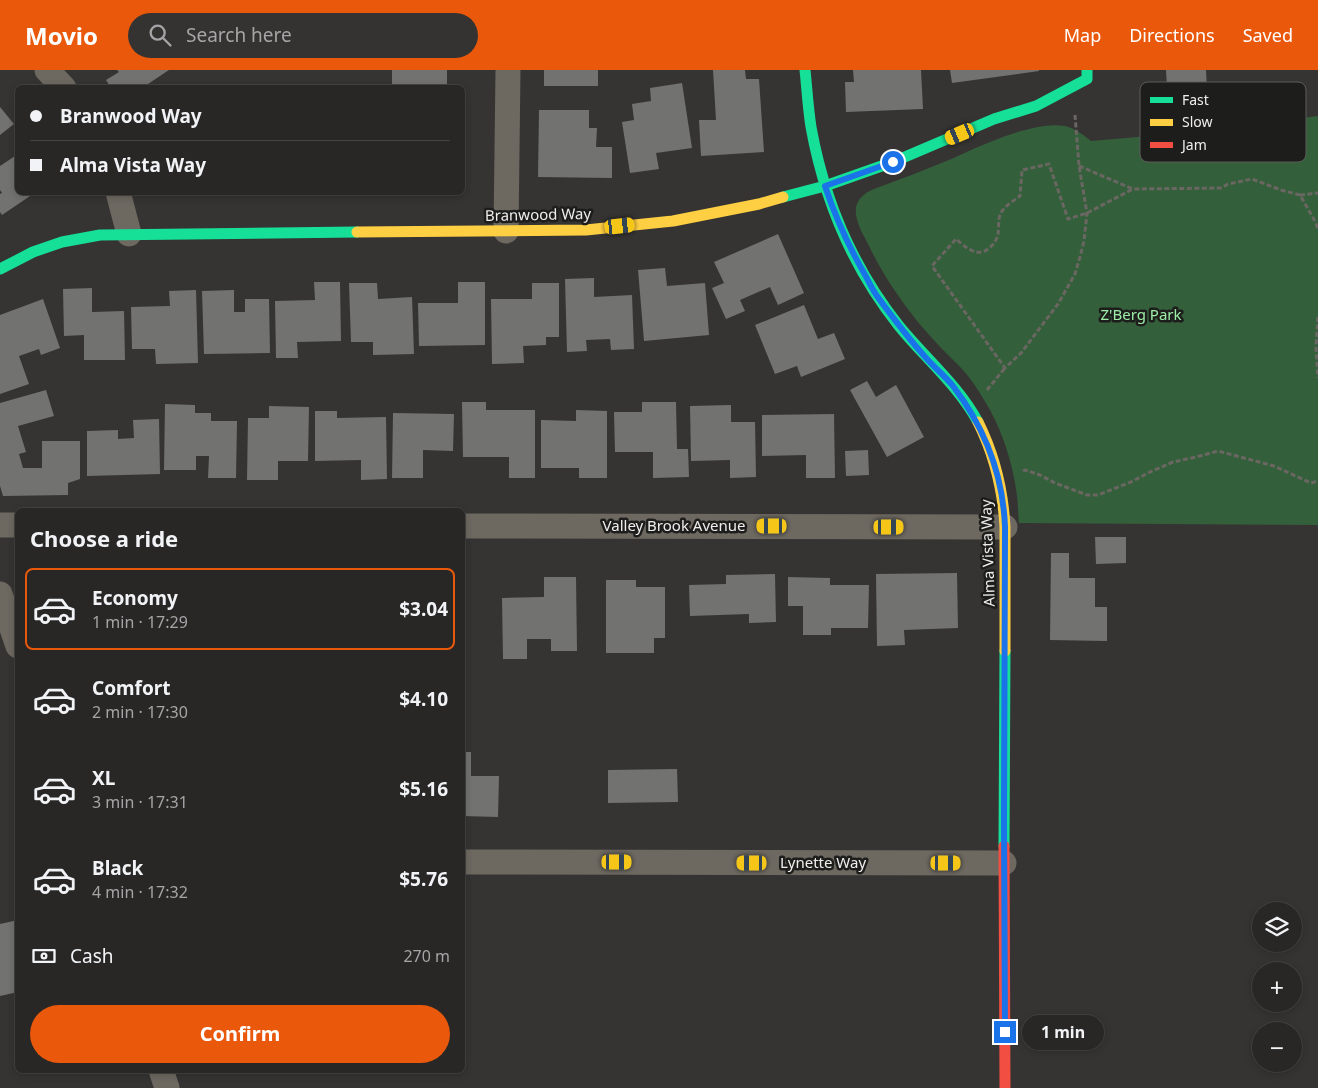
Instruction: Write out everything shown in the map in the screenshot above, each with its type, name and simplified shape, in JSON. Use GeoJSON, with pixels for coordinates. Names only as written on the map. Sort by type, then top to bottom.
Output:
{"type":"FeatureCollection","features":[{"type":"Feature","properties":{"kind":"street"},"geometry":{"type":"LineString","coordinates":[[48,70],[61,85]]}},
{"type":"Feature","properties":{"kind":"street"},"geometry":{"type":"LineString","coordinates":[[506,231],[508,70]]}},
{"type":"Feature","properties":{"kind":"street","name":"Alma Vista Way"},"geometry":{"type":"LineString","coordinates":[[805,70],[811,125],[825,186],[850,248],[876,294],[903,330],[952,385],[975,417],[986,439],[998,476],[1005,515],[1005,1088]]}},
{"type":"Feature","properties":{"kind":"street","name":"Branwood Way"},"geometry":{"type":"LineString","coordinates":[[0,269],[33,252],[62,242],[100,234],[586,230],[673,221],[759,204],[825,186],[893,162],[994,119],[1036,106],[1072,87],[1087,74]]}},
{"type":"Feature","properties":{"kind":"street"},"geometry":{"type":"LineString","coordinates":[[119,195],[129,234]]}},
{"type":"Feature","properties":{"kind":"street"},"geometry":{"type":"LineString","coordinates":[[0,525],[15,525]]}},
{"type":"Feature","properties":{"kind":"street","name":"Valley Brook Avenue"},"geometry":{"type":"LineString","coordinates":[[465,526],[1005,527]]}},
{"type":"Feature","properties":{"kind":"street"},"geometry":{"type":"LineString","coordinates":[[0,594],[15,637]]}},
{"type":"Feature","properties":{"kind":"street","name":"Lynette Way"},"geometry":{"type":"LineString","coordinates":[[465,862],[1004,863]]}},
{"type":"Feature","properties":{"kind":"street"},"geometry":{"type":"LineString","coordinates":[[162,1073],[167,1088]]}},
{"type":"Feature","properties":{"kind":"path"},"geometry":{"type":"LineString","coordinates":[[1072,87],[1079,166],[1087,213],[1084,241],[1075,274],[1069,287],[1021,353],[1005,368],[932,266],[956,239],[969,249],[978,252],[989,249],[998,235],[1000,214],[1004,208],[1020,196],[1022,170],[1049,164],[1068,219],[1087,213],[1133,189]]}},
{"type":"Feature","properties":{"kind":"path"},"geometry":{"type":"LineString","coordinates":[[1079,166],[1133,189],[1221,188],[1228,184],[1252,178],[1281,190],[1300,195],[1318,193]]}},
{"type":"Feature","properties":{"kind":"path"},"geometry":{"type":"LineString","coordinates":[[1300,195],[1318,230]]}},
{"type":"Feature","properties":{"kind":"path"},"geometry":{"type":"LineString","coordinates":[[1318,317],[1316,347],[1318,378]]}},
{"type":"Feature","properties":{"kind":"path"},"geometry":{"type":"LineString","coordinates":[[998,476],[1014,476],[1025,470],[1087,495],[1098,495],[1173,462],[1218,451],[1274,466],[1311,483],[1318,482]]}},
{"type":"Feature","properties":{"kind":"green space","name":"Z'Berg Park"},"geometry":{"type":"Polygon","coordinates":[[[1318,116],[1318,525],[1019,523],[1017,493],[1012,469],[995,419],[970,378],[937,344],[900,299],[874,257],[861,230],[856,214],[858,201],[874,189],[990,142],[1022,131],[1052,125],[1072,128],[1091,141],[1140,137],[1140,162],[1306,162],[1306,118],[1318,116]]]}},
{"type":"Feature","properties":{"kind":"building"},"geometry":{"type":"Polygon","coordinates":[[[117,70],[169,70],[146,85],[109,85],[106,80],[119,72],[117,70]]]}},
{"type":"Feature","properties":{"kind":"building"},"geometry":{"type":"Polygon","coordinates":[[[392,70],[447,70],[447,85],[392,85],[392,70]]]}},
{"type":"Feature","properties":{"kind":"building"},"geometry":{"type":"Polygon","coordinates":[[[544,70],[598,70],[598,86],[544,86],[544,70]]]}},
{"type":"Feature","properties":{"kind":"building"},"geometry":{"type":"Polygon","coordinates":[[[713,70],[745,70],[746,79],[759,79],[764,152],[701,156],[699,120],[716,120],[713,70]]]}},
{"type":"Feature","properties":{"kind":"building"},"geometry":{"type":"Polygon","coordinates":[[[853,70],[921,70],[923,109],[846,112],[845,82],[854,82],[853,70]]]}},
{"type":"Feature","properties":{"kind":"building"},"geometry":{"type":"Polygon","coordinates":[[[950,70],[1039,70],[1039,71],[952,83],[950,70]]]}},
{"type":"Feature","properties":{"kind":"building"},"geometry":{"type":"Polygon","coordinates":[[[1166,70],[1206,70],[1207,82],[1167,82],[1166,70]]]}},
{"type":"Feature","properties":{"kind":"building"},"geometry":{"type":"Polygon","coordinates":[[[682,83],[692,148],[656,153],[659,169],[630,173],[622,122],[634,120],[632,104],[651,101],[650,88],[682,83]]]}},
{"type":"Feature","properties":{"kind":"building"},"geometry":{"type":"Polygon","coordinates":[[[0,107],[14,124],[0,135],[0,107]]]}},
{"type":"Feature","properties":{"kind":"building"},"geometry":{"type":"Polygon","coordinates":[[[539,110],[589,110],[589,128],[597,128],[596,147],[612,147],[612,178],[538,177],[539,110]]]}},
{"type":"Feature","properties":{"kind":"building"},"geometry":{"type":"Polygon","coordinates":[[[15,156],[15,195],[32,195],[2,215],[0,212],[0,194],[2,193],[0,190],[0,166],[15,156]]]}},
{"type":"Feature","properties":{"kind":"building"},"geometry":{"type":"Polygon","coordinates":[[[778,234],[804,293],[778,305],[770,287],[740,300],[745,311],[726,319],[712,288],[724,283],[714,262],[778,234]]]}},
{"type":"Feature","properties":{"kind":"building"},"geometry":{"type":"Polygon","coordinates":[[[665,268],[667,286],[705,283],[709,335],[644,341],[638,270],[665,268]]]}},
{"type":"Feature","properties":{"kind":"building"},"geometry":{"type":"Polygon","coordinates":[[[594,278],[594,297],[632,295],[634,349],[611,350],[610,339],[586,340],[587,351],[567,352],[565,279],[594,278]]]}},
{"type":"Feature","properties":{"kind":"building"},"geometry":{"type":"Polygon","coordinates":[[[314,282],[340,282],[341,341],[297,342],[298,358],[276,358],[275,301],[315,300],[314,282]]]}},
{"type":"Feature","properties":{"kind":"building"},"geometry":{"type":"Polygon","coordinates":[[[458,282],[485,282],[485,345],[419,346],[418,303],[458,303],[458,282]]]}},
{"type":"Feature","properties":{"kind":"building"},"geometry":{"type":"Polygon","coordinates":[[[349,283],[377,283],[378,299],[412,297],[414,354],[373,355],[373,342],[351,342],[349,283]]]}},
{"type":"Feature","properties":{"kind":"building"},"geometry":{"type":"Polygon","coordinates":[[[532,283],[559,283],[559,337],[546,337],[546,345],[523,346],[524,363],[492,364],[491,299],[532,299],[532,283]]]}},
{"type":"Feature","properties":{"kind":"building"},"geometry":{"type":"Polygon","coordinates":[[[92,288],[92,312],[124,311],[125,360],[84,360],[84,335],[64,336],[63,289],[92,288]]]}},
{"type":"Feature","properties":{"kind":"building"},"geometry":{"type":"Polygon","coordinates":[[[196,290],[198,363],[156,364],[155,349],[132,349],[131,307],[170,306],[169,291],[196,290]]]}},
{"type":"Feature","properties":{"kind":"building"},"geometry":{"type":"Polygon","coordinates":[[[234,290],[234,312],[245,312],[245,299],[269,299],[270,353],[204,354],[202,291],[234,290]]]}},
{"type":"Feature","properties":{"kind":"building"},"geometry":{"type":"Polygon","coordinates":[[[43,299],[60,348],[41,355],[39,349],[19,356],[29,384],[0,394],[0,315],[43,299]]]}},
{"type":"Feature","properties":{"kind":"building"},"geometry":{"type":"Polygon","coordinates":[[[804,305],[818,339],[834,333],[845,359],[801,377],[797,366],[775,374],[755,325],[804,305]]]}},
{"type":"Feature","properties":{"kind":"building"},"geometry":{"type":"Polygon","coordinates":[[[867,381],[876,397],[896,385],[924,437],[887,457],[850,390],[867,381]]]}},
{"type":"Feature","properties":{"kind":"building"},"geometry":{"type":"Polygon","coordinates":[[[46,390],[54,416],[18,426],[26,452],[19,454],[23,468],[42,468],[42,441],[80,441],[80,479],[68,483],[68,495],[3,496],[0,486],[0,403],[46,390]]]}},
{"type":"Feature","properties":{"kind":"building"},"geometry":{"type":"Polygon","coordinates":[[[462,402],[486,402],[486,410],[535,410],[535,478],[509,478],[509,457],[463,457],[462,402]]]}},
{"type":"Feature","properties":{"kind":"building"},"geometry":{"type":"Polygon","coordinates":[[[642,402],[676,402],[677,449],[688,449],[689,477],[653,478],[653,452],[615,452],[614,412],[642,412],[642,402]]]}},
{"type":"Feature","properties":{"kind":"building"},"geometry":{"type":"Polygon","coordinates":[[[165,404],[195,405],[195,413],[211,413],[211,421],[237,421],[236,478],[208,478],[209,456],[196,456],[196,470],[164,470],[165,404]]]}},
{"type":"Feature","properties":{"kind":"building"},"geometry":{"type":"Polygon","coordinates":[[[731,405],[731,422],[755,422],[756,477],[730,478],[730,460],[691,461],[690,406],[731,405]]]}},
{"type":"Feature","properties":{"kind":"building"},"geometry":{"type":"Polygon","coordinates":[[[269,406],[309,407],[308,461],[278,461],[278,480],[247,480],[248,418],[269,418],[269,406]]]}},
{"type":"Feature","properties":{"kind":"building"},"geometry":{"type":"Polygon","coordinates":[[[576,410],[607,411],[607,478],[579,478],[579,468],[541,468],[541,420],[576,421],[576,410]]]}},
{"type":"Feature","properties":{"kind":"building"},"geometry":{"type":"Polygon","coordinates":[[[315,411],[337,411],[337,418],[386,417],[387,479],[361,480],[361,460],[315,461],[315,411]]]}},
{"type":"Feature","properties":{"kind":"building"},"geometry":{"type":"Polygon","coordinates":[[[393,413],[454,414],[453,451],[423,450],[423,478],[392,478],[393,413]]]}},
{"type":"Feature","properties":{"kind":"building"},"geometry":{"type":"Polygon","coordinates":[[[834,414],[835,478],[806,478],[806,455],[762,456],[762,415],[834,414]]]}},
{"type":"Feature","properties":{"kind":"building"},"geometry":{"type":"Polygon","coordinates":[[[159,419],[160,474],[87,476],[87,431],[118,430],[118,439],[134,438],[133,420],[159,419]]]}},
{"type":"Feature","properties":{"kind":"building"},"geometry":{"type":"Polygon","coordinates":[[[868,450],[869,475],[846,476],[845,451],[868,450]]]}},
{"type":"Feature","properties":{"kind":"building"},"geometry":{"type":"Polygon","coordinates":[[[1095,537],[1126,537],[1126,563],[1096,564],[1095,537]]]}},
{"type":"Feature","properties":{"kind":"building"},"geometry":{"type":"Polygon","coordinates":[[[1051,553],[1069,553],[1069,578],[1095,578],[1095,607],[1107,607],[1107,641],[1050,640],[1051,553]]]}},
{"type":"Feature","properties":{"kind":"building"},"geometry":{"type":"Polygon","coordinates":[[[957,573],[958,628],[904,630],[905,645],[877,646],[876,574],[957,573]]]}},
{"type":"Feature","properties":{"kind":"building"},"geometry":{"type":"Polygon","coordinates":[[[775,574],[776,622],[749,623],[749,614],[690,616],[689,585],[726,584],[726,575],[775,574]]]}},
{"type":"Feature","properties":{"kind":"building"},"geometry":{"type":"Polygon","coordinates":[[[544,577],[576,577],[577,651],[551,651],[551,639],[527,639],[527,659],[503,659],[502,598],[544,597],[544,577]]]}},
{"type":"Feature","properties":{"kind":"building"},"geometry":{"type":"Polygon","coordinates":[[[788,577],[830,578],[830,585],[869,585],[868,628],[831,628],[831,635],[803,635],[803,606],[788,606],[788,577]]]}},
{"type":"Feature","properties":{"kind":"building"},"geometry":{"type":"Polygon","coordinates":[[[606,580],[636,580],[636,587],[665,587],[665,638],[654,638],[654,653],[606,653],[606,580]]]}},
{"type":"Feature","properties":{"kind":"building"},"geometry":{"type":"Polygon","coordinates":[[[465,752],[471,752],[471,776],[499,776],[498,817],[465,816],[465,752]]]}},
{"type":"Feature","properties":{"kind":"building"},"geometry":{"type":"Polygon","coordinates":[[[677,769],[678,802],[608,803],[608,770],[677,769]]]}},
{"type":"Feature","properties":{"kind":"building"},"geometry":{"type":"Polygon","coordinates":[[[15,921],[15,993],[0,996],[0,924],[15,921]]]}},
{"type":"Feature","properties":{"kind":"traffic: fast"},"geometry":{"type":"LineString","coordinates":[[805,70],[810,120],[817,154],[832,206],[854,257],[899,326],[961,396],[978,422]]}},
{"type":"Feature","properties":{"kind":"traffic: fast"},"geometry":{"type":"LineString","coordinates":[[783,197],[825,186],[893,162],[994,119],[1036,106],[1087,79],[1087,70]]}},
{"type":"Feature","properties":{"kind":"traffic: fast"},"geometry":{"type":"LineString","coordinates":[[0,269],[33,252],[62,242],[100,235],[357,232]]}},
{"type":"Feature","properties":{"kind":"traffic: fast"},"geometry":{"type":"LineString","coordinates":[[1004,846],[1005,651]]}},
{"type":"Feature","properties":{"kind":"traffic: slow"},"geometry":{"type":"LineString","coordinates":[[357,232],[586,230],[673,221],[759,204],[783,197]]}},
{"type":"Feature","properties":{"kind":"traffic: slow"},"geometry":{"type":"LineString","coordinates":[[978,422],[993,460],[1000,486],[1004,513],[1005,651]]}},
{"type":"Feature","properties":{"kind":"traffic: jam"},"geometry":{"type":"LineString","coordinates":[[1004,846],[1005,1088]]}},
{"type":"Feature","properties":{"kind":"route"},"geometry":{"type":"LineString","coordinates":[[893,162],[825,186],[850,248],[876,294],[903,330],[952,385],[975,417],[986,439],[998,476],[1005,515],[1005,1032]]}}]}
